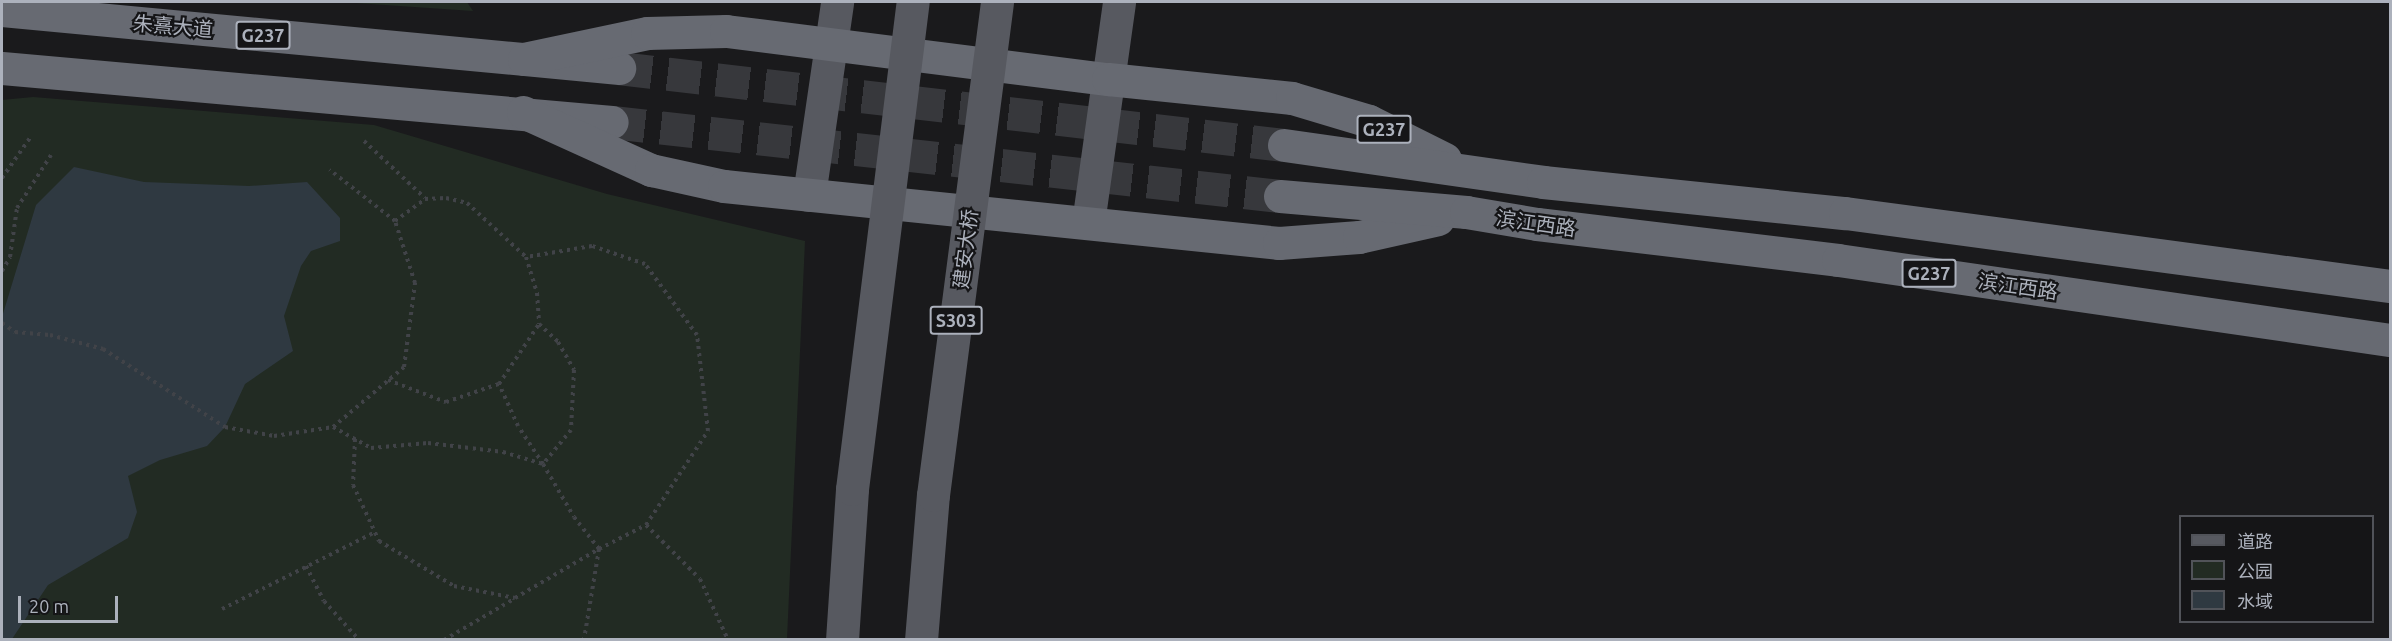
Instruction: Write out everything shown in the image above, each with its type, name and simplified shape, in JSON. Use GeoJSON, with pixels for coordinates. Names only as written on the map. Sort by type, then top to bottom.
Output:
{"type":"FeatureCollection","features":[{"type":"Feature","properties":{"kind":"highway","name":"朱熹大道"},"geometry":{"type":"LineString","coordinates":[[2,10],[619,68]]}},
{"type":"Feature","properties":{"kind":"highway","name":"G237"},"geometry":{"type":"LineString","coordinates":[[524,59],[647,33],[726,31],[830,43]]}},
{"type":"Feature","properties":{"kind":"highway"},"geometry":{"type":"LineString","coordinates":[[830,43],[1108,79]]}},
{"type":"Feature","properties":{"kind":"highway"},"geometry":{"type":"LineString","coordinates":[[2,68],[523,112],[612,122]]}},
{"type":"Feature","properties":{"kind":"highway","name":"G237"},"geometry":{"type":"LineString","coordinates":[[1108,79],[1292,98],[1370,121],[1471,172],[1845,213],[2391,286]]}},
{"type":"Feature","properties":{"kind":"highway"},"geometry":{"type":"LineString","coordinates":[[523,112],[651,170],[724,186],[1279,243],[1359,237],[1466,212],[1471,172],[1284,145]]}},
{"type":"Feature","properties":{"kind":"highway","name":"滨江西路"},"geometry":{"type":"LineString","coordinates":[[1280,196],[1466,212],[1537,224],[1838,260],[2391,339]]}},
{"type":"Feature","properties":{"kind":"main road"},"geometry":{"type":"LineString","coordinates":[[809,195],[837,2]]}},
{"type":"Feature","properties":{"kind":"main road"},"geometry":{"type":"LineString","coordinates":[[842,639],[852,489],[913,2]]}},
{"type":"Feature","properties":{"kind":"main road","name":"建安大桥"},"geometry":{"type":"LineString","coordinates":[[921,639],[933,495],[997,2]]}},
{"type":"Feature","properties":{"kind":"main road"},"geometry":{"type":"LineString","coordinates":[[1088,223],[1119,2]]}},
{"type":"Feature","properties":{"kind":"path"},"geometry":{"type":"LineString","coordinates":[[2,177],[32,135]]}},
{"type":"Feature","properties":{"kind":"path"},"geometry":{"type":"LineString","coordinates":[[364,141],[425,198]]}},
{"type":"Feature","properties":{"kind":"path"},"geometry":{"type":"LineString","coordinates":[[2,271],[10,257],[17,208],[51,155]]}},
{"type":"Feature","properties":{"kind":"path"},"geometry":{"type":"LineString","coordinates":[[2,323],[15,332],[50,335],[103,348],[225,427],[274,436],[333,427],[404,367],[416,283],[395,221],[330,170]]}},
{"type":"Feature","properties":{"kind":"path"},"geometry":{"type":"LineString","coordinates":[[388,380],[446,402],[499,384],[539,324],[537,293],[526,257],[467,203],[446,198],[425,198],[395,221]]}},
{"type":"Feature","properties":{"kind":"path"},"geometry":{"type":"LineString","coordinates":[[444,639],[599,549],[646,525],[708,431],[697,335],[645,264],[592,246],[526,257]]}},
{"type":"Feature","properties":{"kind":"path"},"geometry":{"type":"LineString","coordinates":[[539,324],[558,342],[574,370],[571,430],[543,464]]}},
{"type":"Feature","properties":{"kind":"path"},"geometry":{"type":"LineString","coordinates":[[499,384],[518,426],[574,517],[599,549],[584,639]]}},
{"type":"Feature","properties":{"kind":"path"},"geometry":{"type":"LineString","coordinates":[[333,427],[371,448],[428,443],[502,452],[543,464]]}},
{"type":"Feature","properties":{"kind":"path"},"geometry":{"type":"LineString","coordinates":[[355,439],[352,485],[379,541],[454,586],[515,598]]}},
{"type":"Feature","properties":{"kind":"path"},"geometry":{"type":"LineString","coordinates":[[646,525],[700,579],[728,639]]}},
{"type":"Feature","properties":{"kind":"path"},"geometry":{"type":"LineString","coordinates":[[222,609],[375,532]]}},
{"type":"Feature","properties":{"kind":"path"},"geometry":{"type":"LineString","coordinates":[[306,566],[324,601],[359,639]]}},
{"type":"Feature","properties":{"kind":"green space"},"geometry":{"type":"Polygon","coordinates":[[[341,2],[467,2],[473,11],[341,2]]]}},
{"type":"Feature","properties":{"kind":"green space"},"geometry":{"type":"Polygon","coordinates":[[[33,97],[374,125],[607,194],[805,241],[787,639],[2,639],[2,100],[33,97]]]}},
{"type":"Feature","properties":{"kind":"water"},"geometry":{"type":"Polygon","coordinates":[[[74,167],[144,182],[249,186],[307,182],[340,218],[340,241],[311,251],[301,266],[284,316],[293,351],[245,384],[225,427],[207,446],[160,460],[128,476],[137,512],[128,538],[48,585],[12,639],[2,639],[2,317],[36,205],[74,167]]]}},
{"type":"Feature","properties":{"kind":"tunnel"},"geometry":{"type":"LineString","coordinates":[[619,68],[1284,145]]}},
{"type":"Feature","properties":{"kind":"tunnel"},"geometry":{"type":"LineString","coordinates":[[612,122],[1280,196]]}}]}
